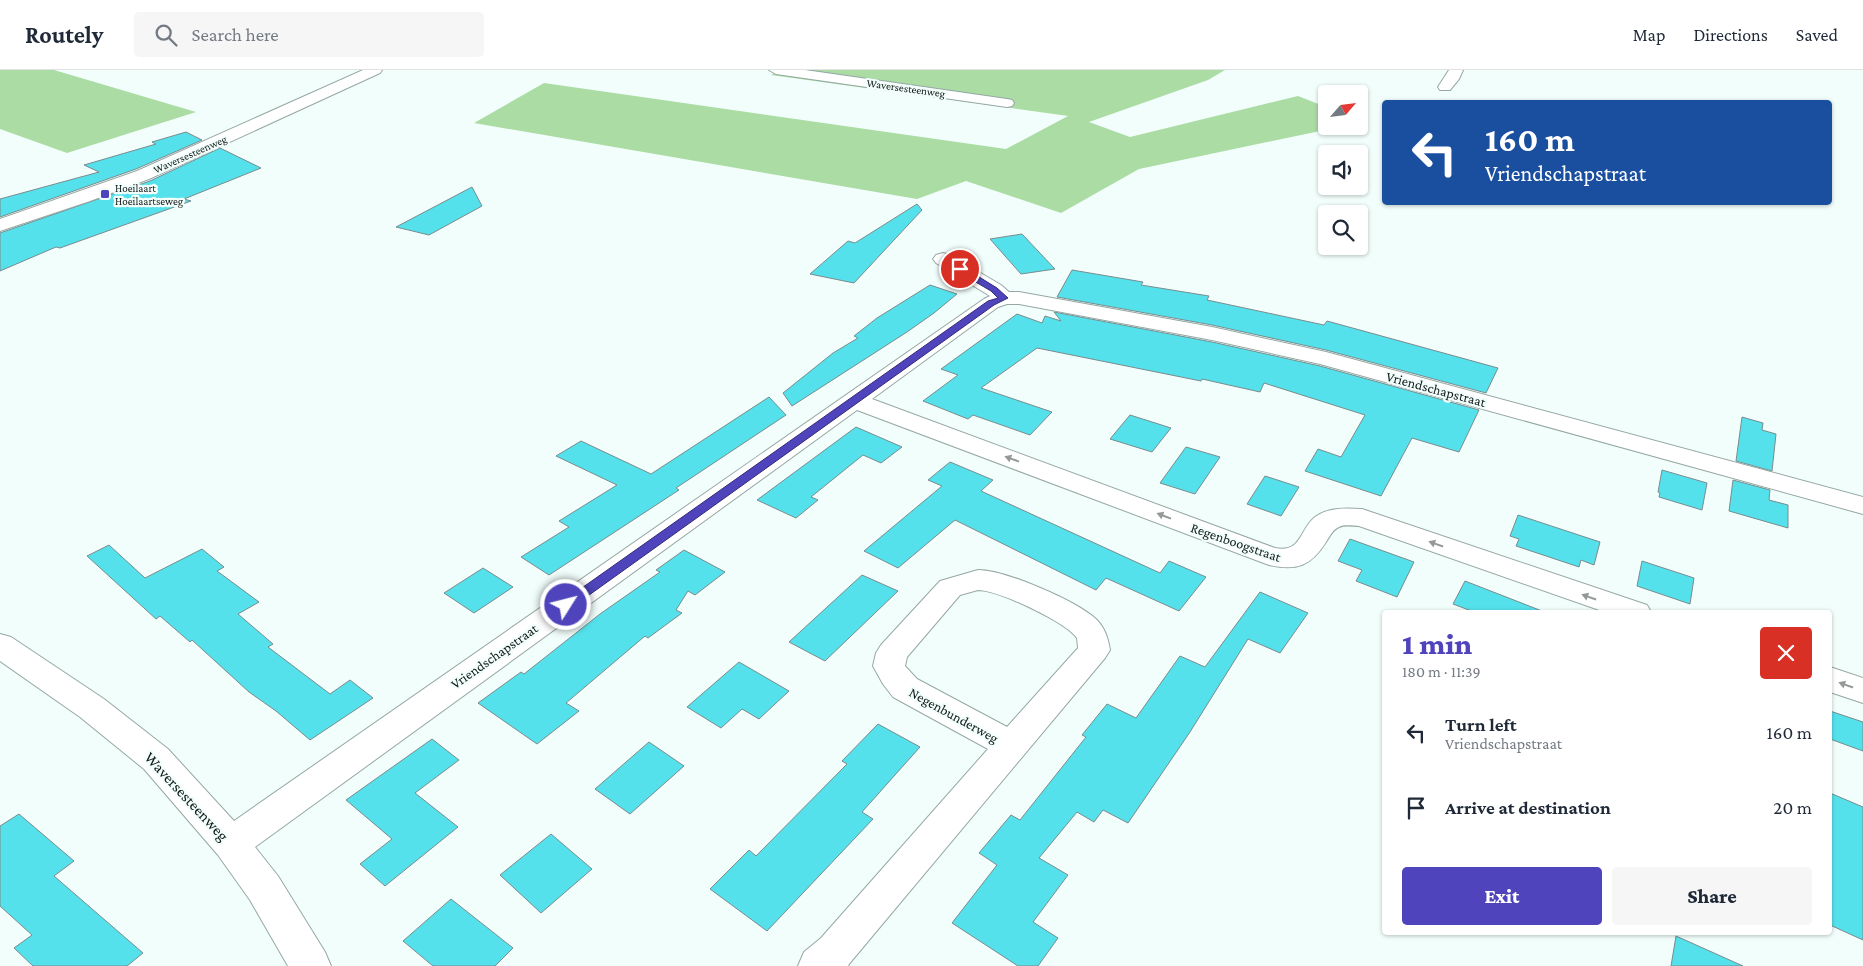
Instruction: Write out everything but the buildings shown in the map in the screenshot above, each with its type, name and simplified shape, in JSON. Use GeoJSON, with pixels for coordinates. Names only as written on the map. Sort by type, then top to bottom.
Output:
{"type":"FeatureCollection","features":[{"type":"Feature","properties":{"kind":"street","name":"Waversesteenweg"},"geometry":{"type":"LineString","coordinates":[[0,225],[112,187],[375,70]]}},
{"type":"Feature","properties":{"kind":"street","name":"Waversesteenweg"},"geometry":{"type":"LineString","coordinates":[[776,70],[1008,103]]}},
{"type":"Feature","properties":{"kind":"street"},"geometry":{"type":"LineString","coordinates":[[1445,87],[1452,79],[1456,70]]}},
{"type":"Feature","properties":{"kind":"street"},"geometry":{"type":"LineString","coordinates":[[943,259],[994,289],[1004,298]]}},
{"type":"Feature","properties":{"kind":"street","name":"Vriendschapstraat"},"geometry":{"type":"LineString","coordinates":[[231,844],[991,303],[1004,298],[1019,298],[1256,342],[1326,359],[1863,506]]}},
{"type":"Feature","properties":{"kind":"street","name":"Regenboogstraat"},"geometry":{"type":"LineString","coordinates":[[854,401],[1269,556],[1284,560],[1298,558],[1306,552],[1324,524],[1346,517],[1362,518],[1630,610]]}},
{"type":"Feature","properties":{"kind":"street","name":"Negenbunderweg"},"geometry":{"type":"LineString","coordinates":[[819,966],[835,951],[1010,745],[1094,650],[1092,635],[1085,626],[1072,616],[991,580],[964,583],[950,588],[892,653],[889,666],[894,676],[905,688],[1010,745]]}},
{"type":"Feature","properties":{"kind":"street","name":"Waversesteenweg"},"geometry":{"type":"LineString","coordinates":[[0,645],[92,708],[156,759],[231,844],[264,888],[310,966]]}},
{"type":"Feature","properties":{"kind":"street"},"geometry":{"type":"LineString","coordinates":[[1832,680],[1863,691]]}},
{"type":"Feature","properties":{"kind":"green space"},"geometry":{"type":"Polygon","coordinates":[[[0,70],[54,70],[196,112],[67,153],[0,129],[0,70]]]}},
{"type":"Feature","properties":{"kind":"green space"},"geometry":{"type":"Polygon","coordinates":[[[780,70],[1225,70],[1208,80],[1089,122],[1130,137],[1298,96],[1318,104],[1318,131],[1139,169],[1061,213],[966,181],[917,199],[474,123],[544,83],[1006,149],[1068,116],[771,75],[780,70]]]}},
{"type":"Feature","properties":{"kind":"place","name":"Hoeilaart Hoeilaartseweg"},"geometry":{"type":"Point","coordinates":[105,194]}},
{"type":"Feature","properties":{"kind":"route"},"geometry":{"type":"LineString","coordinates":[[566,605],[991,303],[1004,298],[994,289],[960,269]]}}]}
